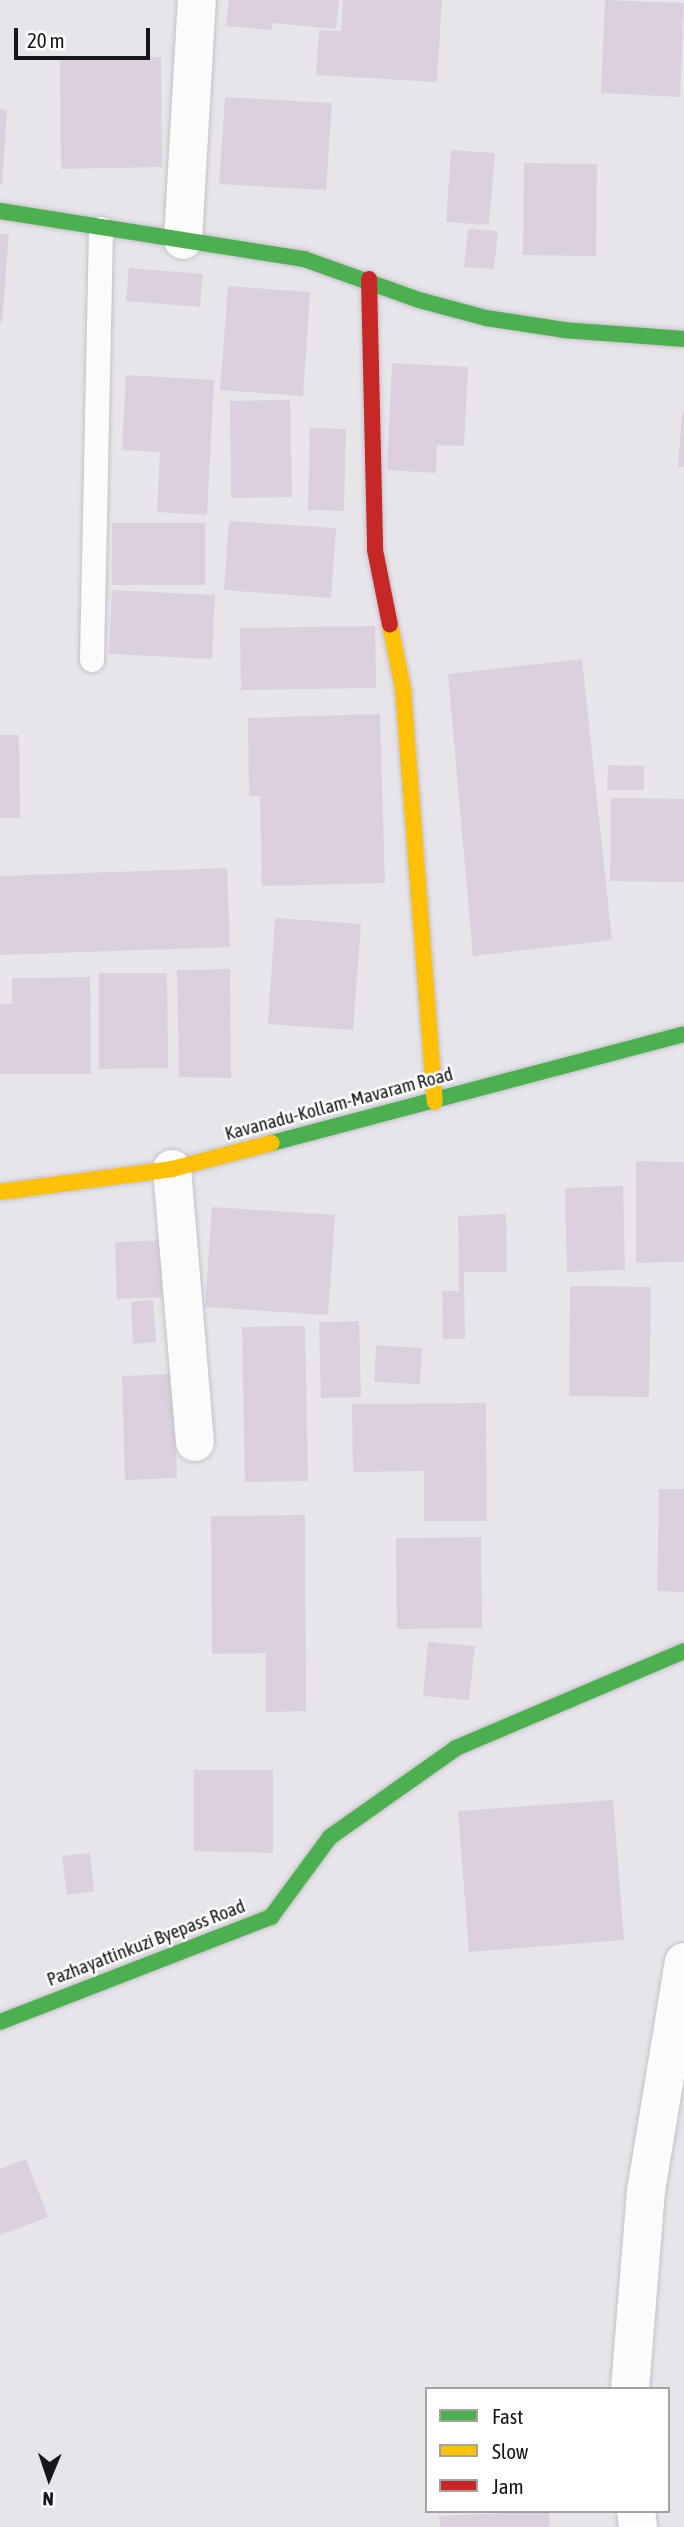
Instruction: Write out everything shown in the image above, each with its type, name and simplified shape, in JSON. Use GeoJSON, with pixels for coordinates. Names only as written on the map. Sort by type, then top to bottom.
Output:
{"type":"FeatureCollection","features":[{"type":"Feature","properties":{"kind":"street"},"geometry":{"type":"LineString","coordinates":[[183,240],[197,0]]}},
{"type":"Feature","properties":{"kind":"street"},"geometry":{"type":"LineString","coordinates":[[0,211],[304,259],[369,279],[419,300],[486,318],[565,330],[684,339]]}},
{"type":"Feature","properties":{"kind":"street"},"geometry":{"type":"LineString","coordinates":[[369,279],[375,550],[403,689],[435,1102]]}},
{"type":"Feature","properties":{"kind":"street","name":"Kavanadu-Kollam-Mavaram Road"},"geometry":{"type":"LineString","coordinates":[[0,1192],[172,1170],[684,1034]]}},
{"type":"Feature","properties":{"kind":"street"},"geometry":{"type":"LineString","coordinates":[[172,1170],[195,1442]]}},
{"type":"Feature","properties":{"kind":"street","name":"Pazhayattinkuzi Byepass Road"},"geometry":{"type":"LineString","coordinates":[[0,2022],[271,1917],[330,1837],[456,1748],[684,1651]]}},
{"type":"Feature","properties":{"kind":"street"},"geometry":{"type":"LineString","coordinates":[[630,2387],[646,2191],[684,1962]]}},
{"type":"Feature","properties":{"kind":"lane"},"geometry":{"type":"LineString","coordinates":[[92,660],[102,229]]}},
{"type":"Feature","properties":{"kind":"building"},"geometry":{"type":"Polygon","coordinates":[[[229,0],[339,0],[336,29],[272,23],[272,30],[226,26],[229,0]]]}},
{"type":"Feature","properties":{"kind":"building"},"geometry":{"type":"Polygon","coordinates":[[[343,0],[442,0],[437,82],[316,75],[319,30],[341,31],[343,0]]]}},
{"type":"Feature","properties":{"kind":"building"},"geometry":{"type":"Polygon","coordinates":[[[605,0],[684,3],[680,97],[601,93],[605,0]]]}},
{"type":"Feature","properties":{"kind":"building"},"geometry":{"type":"Polygon","coordinates":[[[161,57],[162,167],[61,169],[60,58],[161,57]]]}},
{"type":"Feature","properties":{"kind":"building"},"geometry":{"type":"Polygon","coordinates":[[[225,97],[332,103],[326,190],[219,184],[225,97]]]}},
{"type":"Feature","properties":{"kind":"building"},"geometry":{"type":"Polygon","coordinates":[[[0,109],[7,110],[2,185],[0,185],[0,109]]]}},
{"type":"Feature","properties":{"kind":"building"},"geometry":{"type":"Polygon","coordinates":[[[451,150],[495,153],[489,225],[446,222],[451,150]]]}},
{"type":"Feature","properties":{"kind":"building"},"geometry":{"type":"Polygon","coordinates":[[[524,163],[597,164],[596,256],[523,255],[524,163]]]}},
{"type":"Feature","properties":{"kind":"building"},"geometry":{"type":"Polygon","coordinates":[[[468,229],[498,231],[494,269],[464,267],[468,229]]]}},
{"type":"Feature","properties":{"kind":"building"},"geometry":{"type":"Polygon","coordinates":[[[0,234],[9,234],[2,322],[0,322],[0,234]]]}},
{"type":"Feature","properties":{"kind":"building"},"geometry":{"type":"Polygon","coordinates":[[[129,268],[203,274],[200,307],[126,301],[129,268]]]}},
{"type":"Feature","properties":{"kind":"building"},"geometry":{"type":"Polygon","coordinates":[[[228,286],[310,292],[303,396],[220,390],[228,286]]]}},
{"type":"Feature","properties":{"kind":"building"},"geometry":{"type":"Polygon","coordinates":[[[392,363],[468,367],[464,446],[437,445],[436,473],[387,470],[392,363]]]}},
{"type":"Feature","properties":{"kind":"building"},"geometry":{"type":"Polygon","coordinates":[[[126,375],[214,380],[207,515],[157,512],[160,452],[122,450],[126,375]]]}},
{"type":"Feature","properties":{"kind":"building"},"geometry":{"type":"Polygon","coordinates":[[[290,400],[292,497],[231,498],[230,401],[290,400]]]}},
{"type":"Feature","properties":{"kind":"building"},"geometry":{"type":"Polygon","coordinates":[[[682,413],[684,467],[678,467],[682,413]]]}},
{"type":"Feature","properties":{"kind":"building"},"geometry":{"type":"Polygon","coordinates":[[[310,428],[346,429],[344,511],[308,510],[310,428]]]}},
{"type":"Feature","properties":{"kind":"building"},"geometry":{"type":"Polygon","coordinates":[[[229,521],[336,528],[331,598],[224,590],[229,521]]]}},
{"type":"Feature","properties":{"kind":"building"},"geometry":{"type":"Polygon","coordinates":[[[112,523],[205,523],[205,585],[112,585],[112,523]]]}},
{"type":"Feature","properties":{"kind":"building"},"geometry":{"type":"Polygon","coordinates":[[[112,590],[215,595],[212,659],[109,654],[112,590]]]}},
{"type":"Feature","properties":{"kind":"building"},"geometry":{"type":"Polygon","coordinates":[[[375,626],[376,688],[241,690],[240,628],[375,626]]]}},
{"type":"Feature","properties":{"kind":"building"},"geometry":{"type":"Polygon","coordinates":[[[582,659],[612,940],[473,956],[448,674],[582,659]]]}},
{"type":"Feature","properties":{"kind":"building"},"geometry":{"type":"Polygon","coordinates":[[[380,714],[385,883],[262,886],[260,796],[249,796],[248,718],[380,714]]]}},
{"type":"Feature","properties":{"kind":"building"},"geometry":{"type":"Polygon","coordinates":[[[0,735],[19,735],[20,818],[0,818],[0,735]]]}},
{"type":"Feature","properties":{"kind":"building"},"geometry":{"type":"Polygon","coordinates":[[[608,765],[644,766],[644,790],[607,790],[608,765]]]}},
{"type":"Feature","properties":{"kind":"building"},"geometry":{"type":"Polygon","coordinates":[[[611,798],[684,799],[684,882],[610,881],[611,798]]]}},
{"type":"Feature","properties":{"kind":"building"},"geometry":{"type":"Polygon","coordinates":[[[227,868],[230,947],[0,955],[0,876],[227,868]]]}},
{"type":"Feature","properties":{"kind":"building"},"geometry":{"type":"Polygon","coordinates":[[[275,918],[361,924],[353,1030],[268,1024],[275,918]]]}},
{"type":"Feature","properties":{"kind":"building"},"geometry":{"type":"Polygon","coordinates":[[[230,969],[231,1078],[179,1077],[177,970],[230,969]]]}},
{"type":"Feature","properties":{"kind":"building"},"geometry":{"type":"Polygon","coordinates":[[[99,973],[167,973],[168,1068],[99,1069],[99,973]]]}},
{"type":"Feature","properties":{"kind":"building"},"geometry":{"type":"Polygon","coordinates":[[[90,977],[91,1074],[0,1074],[0,1004],[12,1004],[12,978],[90,977]]]}},
{"type":"Feature","properties":{"kind":"building"},"geometry":{"type":"Polygon","coordinates":[[[636,1161],[684,1162],[684,1262],[636,1263],[636,1161]]]}},
{"type":"Feature","properties":{"kind":"building"},"geometry":{"type":"Polygon","coordinates":[[[623,1186],[625,1270],[567,1272],[565,1188],[623,1186]]]}},
{"type":"Feature","properties":{"kind":"building"},"geometry":{"type":"Polygon","coordinates":[[[212,1207],[335,1215],[328,1315],[205,1307],[212,1207]]]}},
{"type":"Feature","properties":{"kind":"building"},"geometry":{"type":"Polygon","coordinates":[[[506,1214],[507,1272],[464,1272],[465,1339],[443,1339],[442,1291],[459,1291],[458,1216],[506,1214]]]}},
{"type":"Feature","properties":{"kind":"building"},"geometry":{"type":"Polygon","coordinates":[[[167,1240],[169,1297],[117,1299],[115,1242],[167,1240]]]}},
{"type":"Feature","properties":{"kind":"building"},"geometry":{"type":"Polygon","coordinates":[[[570,1286],[651,1287],[649,1397],[569,1396],[570,1286]]]}},
{"type":"Feature","properties":{"kind":"building"},"geometry":{"type":"Polygon","coordinates":[[[153,1300],[156,1342],[133,1344],[131,1302],[153,1300]]]}},
{"type":"Feature","properties":{"kind":"building"},"geometry":{"type":"Polygon","coordinates":[[[359,1321],[361,1397],[321,1398],[319,1322],[359,1321]]]}},
{"type":"Feature","properties":{"kind":"building"},"geometry":{"type":"Polygon","coordinates":[[[305,1326],[308,1481],[245,1482],[242,1327],[305,1326]]]}},
{"type":"Feature","properties":{"kind":"building"},"geometry":{"type":"Polygon","coordinates":[[[376,1345],[422,1348],[420,1384],[374,1382],[376,1345]]]}},
{"type":"Feature","properties":{"kind":"building"},"geometry":{"type":"Polygon","coordinates":[[[174,1374],[177,1478],[125,1480],[122,1376],[174,1374]]]}},
{"type":"Feature","properties":{"kind":"building"},"geometry":{"type":"Polygon","coordinates":[[[486,1403],[487,1521],[424,1521],[424,1471],[353,1472],[352,1404],[486,1403]]]}},
{"type":"Feature","properties":{"kind":"building"},"geometry":{"type":"Polygon","coordinates":[[[659,1489],[684,1489],[684,1592],[657,1591],[659,1489]]]}},
{"type":"Feature","properties":{"kind":"building"},"geometry":{"type":"Polygon","coordinates":[[[305,1515],[306,1711],[266,1712],[266,1653],[212,1654],[211,1516],[305,1515]]]}},
{"type":"Feature","properties":{"kind":"building"},"geometry":{"type":"Polygon","coordinates":[[[481,1537],[482,1628],[397,1629],[396,1538],[481,1537]]]}},
{"type":"Feature","properties":{"kind":"building"},"geometry":{"type":"Polygon","coordinates":[[[428,1642],[475,1646],[469,1700],[423,1696],[428,1642]]]}},
{"type":"Feature","properties":{"kind":"building"},"geometry":{"type":"Polygon","coordinates":[[[194,1770],[273,1770],[273,1853],[194,1851],[194,1770]]]}},
{"type":"Feature","properties":{"kind":"building"},"geometry":{"type":"Polygon","coordinates":[[[613,1800],[624,1940],[469,1952],[458,1811],[613,1800]]]}},
{"type":"Feature","properties":{"kind":"building"},"geometry":{"type":"Polygon","coordinates":[[[90,1853],[94,1891],[67,1895],[62,1856],[90,1853]]]}},
{"type":"Feature","properties":{"kind":"building"},"geometry":{"type":"Polygon","coordinates":[[[26,2159],[48,2217],[0,2235],[0,2169],[26,2159]]]}},
{"type":"Feature","properties":{"kind":"building"},"geometry":{"type":"Polygon","coordinates":[[[549,2513],[550,2527],[440,2527],[439,2516],[549,2513]]]}},
{"type":"Feature","properties":{"kind":"traffic: fast"},"geometry":{"type":"LineString","coordinates":[[0,211],[304,259],[419,300],[486,318],[564,330],[684,339]]}},
{"type":"Feature","properties":{"kind":"traffic: fast"},"geometry":{"type":"LineString","coordinates":[[272,1143],[684,1034]]}},
{"type":"Feature","properties":{"kind":"traffic: fast"},"geometry":{"type":"LineString","coordinates":[[0,2022],[271,1917],[330,1837],[456,1748],[684,1651]]}},
{"type":"Feature","properties":{"kind":"traffic: slow"},"geometry":{"type":"LineString","coordinates":[[390,625],[403,689],[435,1102]]}},
{"type":"Feature","properties":{"kind":"traffic: slow"},"geometry":{"type":"LineString","coordinates":[[0,1192],[172,1169],[272,1143]]}},
{"type":"Feature","properties":{"kind":"traffic: jam"},"geometry":{"type":"LineString","coordinates":[[369,279],[375,550],[390,625]]}}]}
